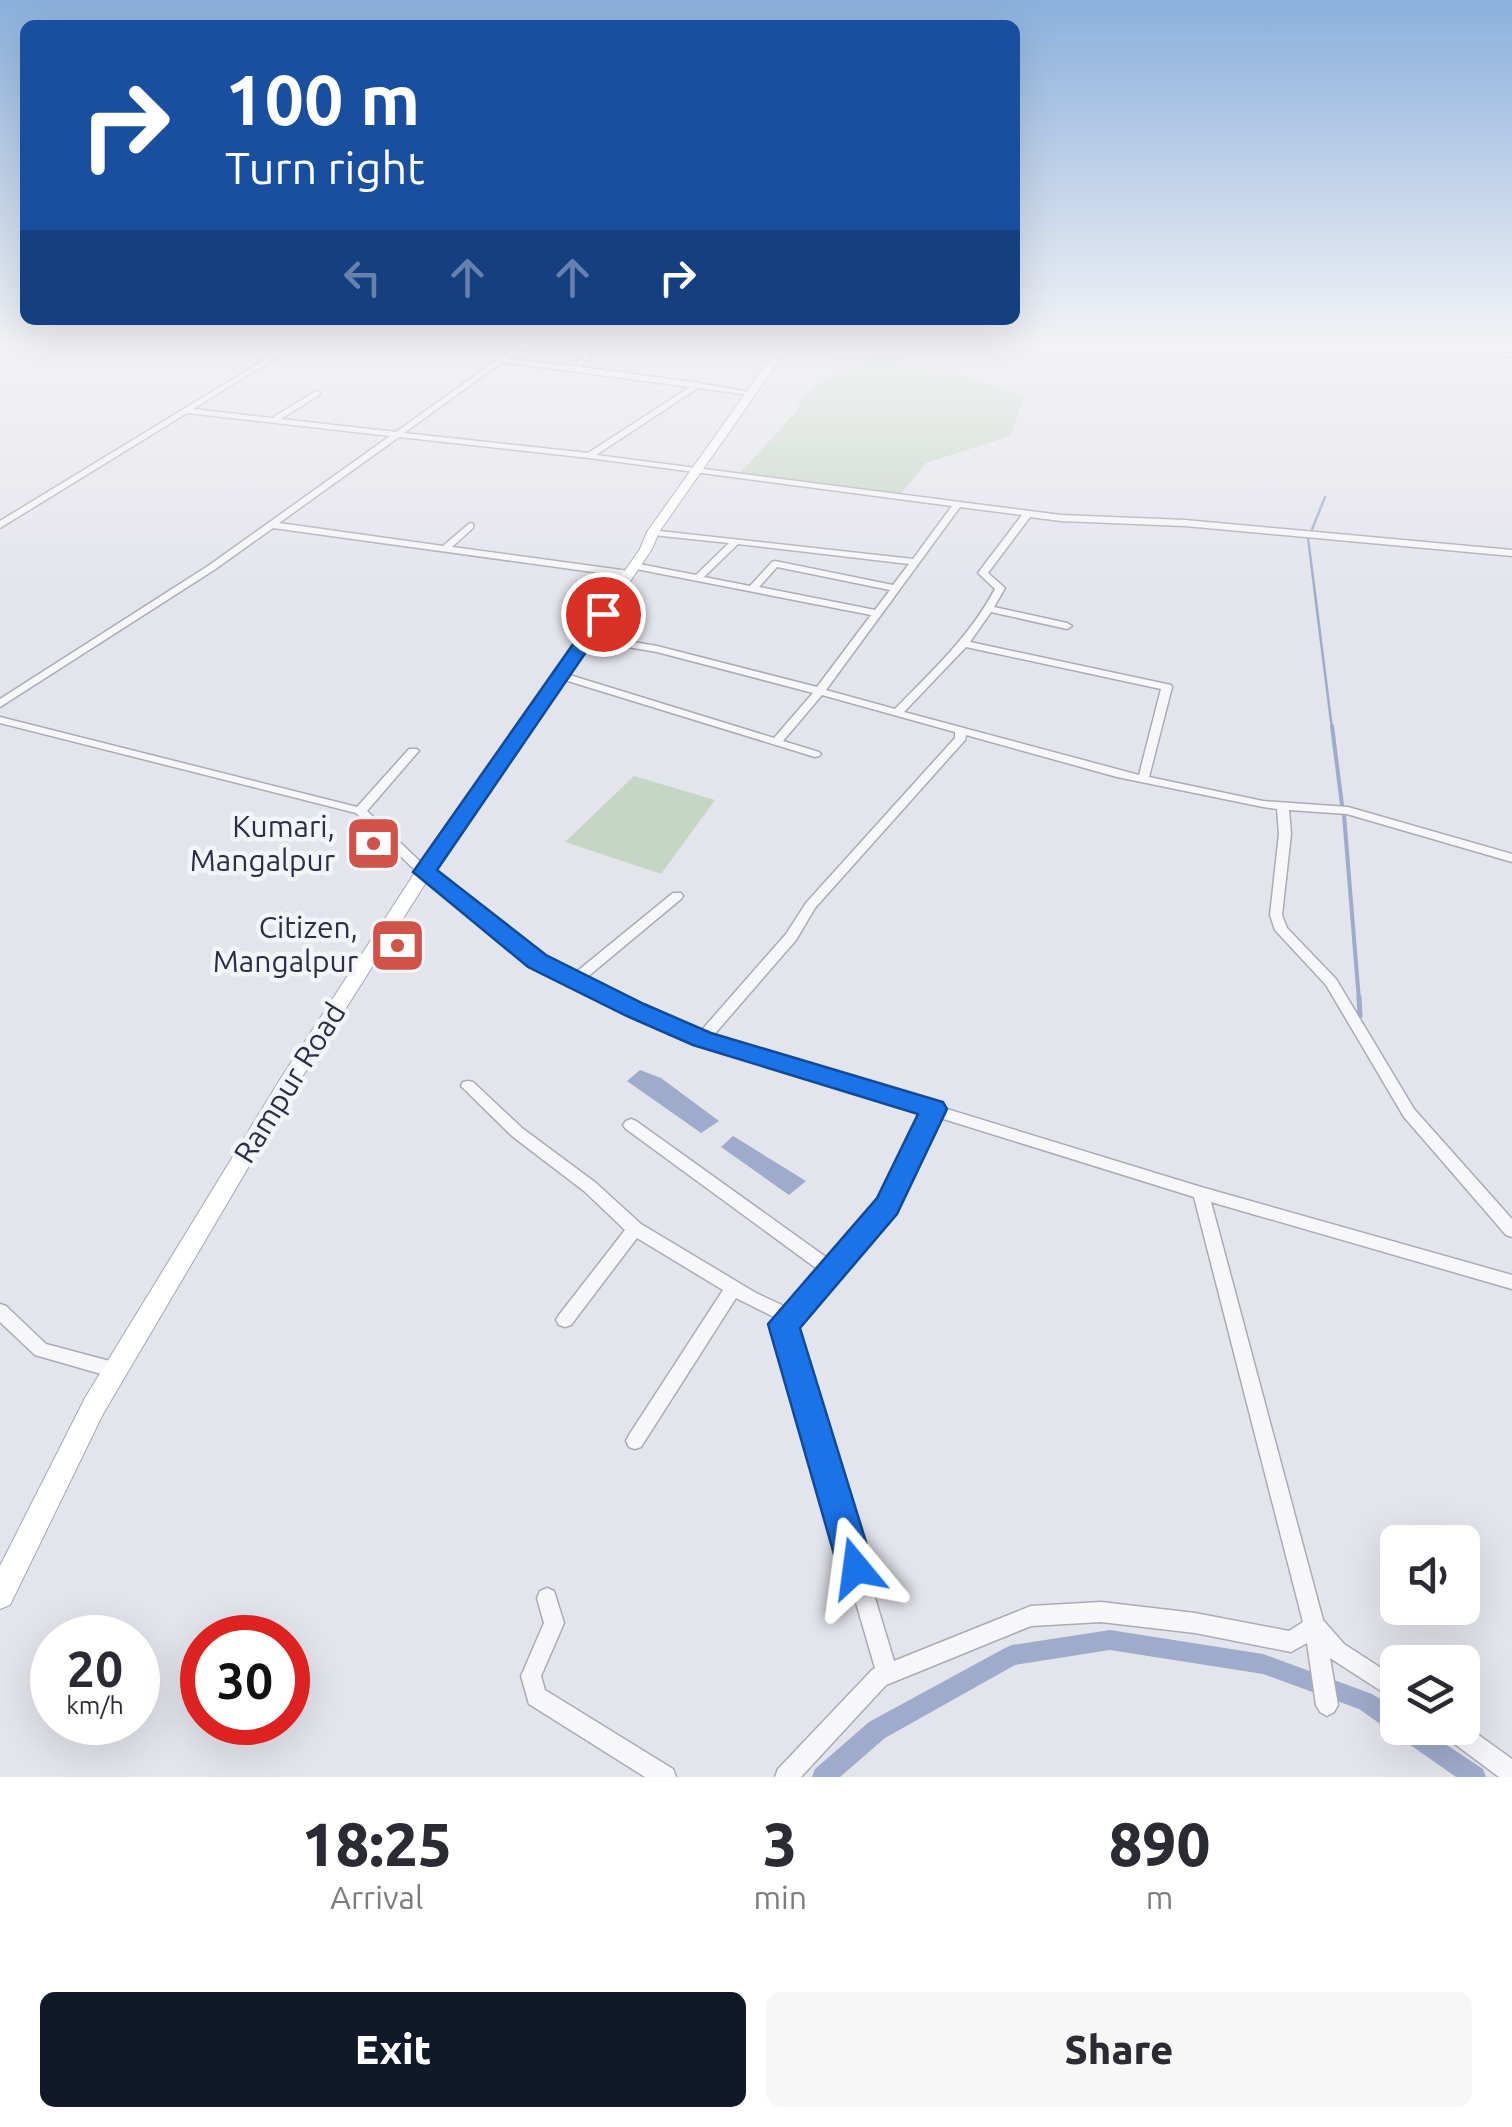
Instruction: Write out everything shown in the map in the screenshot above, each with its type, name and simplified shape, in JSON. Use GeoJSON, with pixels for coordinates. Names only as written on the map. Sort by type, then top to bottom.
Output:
{"type":"FeatureCollection","features":[{"type":"Feature","properties":{"kind":"main road","name":"Rampur Road"},"geometry":{"type":"LineString","coordinates":[[0,1595],[94,1406],[288,1083],[424,872],[725,428]]}},
{"type":"Feature","properties":{"kind":"street"},"geometry":{"type":"LineString","coordinates":[[0,525],[158,428]]}},
{"type":"Feature","properties":{"kind":"street"},"geometry":{"type":"LineString","coordinates":[[346,428],[1028,514],[1185,523],[1512,554]]}},
{"type":"Feature","properties":{"kind":"street"},"geometry":{"type":"LineString","coordinates":[[0,704],[408,428]]}},
{"type":"Feature","properties":{"kind":"street"},"geometry":{"type":"LineString","coordinates":[[589,456],[633,428]]}},
{"type":"Feature","properties":{"kind":"street"},"geometry":{"type":"LineString","coordinates":[[778,740],[819,692],[957,504]]}},
{"type":"Feature","properties":{"kind":"street"},"geometry":{"type":"LineString","coordinates":[[896,714],[962,644],[988,609],[1000,588],[983,573],[1028,514]]}},
{"type":"Feature","properties":{"kind":"street"},"geometry":{"type":"LineString","coordinates":[[271,524],[697,578],[878,613]]}},
{"type":"Feature","properties":{"kind":"street"},"geometry":{"type":"LineString","coordinates":[[445,549],[470,526]]}},
{"type":"Feature","properties":{"kind":"street"},"geometry":{"type":"LineString","coordinates":[[653,532],[915,562]]}},
{"type":"Feature","properties":{"kind":"street"},"geometry":{"type":"LineString","coordinates":[[697,578],[736,541]]}},
{"type":"Feature","properties":{"kind":"street"},"geometry":{"type":"LineString","coordinates":[[752,589],[774,564],[896,588]]}},
{"type":"Feature","properties":{"kind":"street"},"geometry":{"type":"LineString","coordinates":[[988,609],[1067,626]]}},
{"type":"Feature","properties":{"kind":"street"},"geometry":{"type":"LineString","coordinates":[[586,637],[657,649],[1144,780],[1283,806],[1348,811],[1512,858]]}},
{"type":"Feature","properties":{"kind":"street"},"geometry":{"type":"LineString","coordinates":[[962,644],[1167,687],[1144,780]]}},
{"type":"Feature","properties":{"kind":"street"},"geometry":{"type":"LineString","coordinates":[[559,675],[814,754]]}},
{"type":"Feature","properties":{"kind":"street"},"geometry":{"type":"LineString","coordinates":[[0,720],[360,812],[424,872],[537,961],[702,1039],[1201,1193],[1512,1282]]}},
{"type":"Feature","properties":{"kind":"street"},"geometry":{"type":"LineString","coordinates":[[702,1039],[791,937],[810,906],[910,792],[933,773],[962,738],[960,732]]}},
{"type":"Feature","properties":{"kind":"street"},"geometry":{"type":"LineString","coordinates":[[360,812],[414,752]]}},
{"type":"Feature","properties":{"kind":"street"},"geometry":{"type":"LineString","coordinates":[[1283,806],[1285,834],[1276,915],[1281,930],[1330,982],[1409,1112],[1512,1230]]}},
{"type":"Feature","properties":{"kind":"street"},"geometry":{"type":"LineString","coordinates":[[575,980],[676,896]]}},
{"type":"Feature","properties":{"kind":"street"},"geometry":{"type":"LineString","coordinates":[[468,1086],[517,1132],[590,1187],[635,1228],[790,1317]]}},
{"type":"Feature","properties":{"kind":"street"},"geometry":{"type":"LineString","coordinates":[[888,1672],[784,1324],[887,1206],[934,1109]]}},
{"type":"Feature","properties":{"kind":"street"},"geometry":{"type":"LineString","coordinates":[[631,1125],[829,1270]]}},
{"type":"Feature","properties":{"kind":"street"},"geometry":{"type":"LineString","coordinates":[[1201,1193],[1314,1626],[1327,1705]]}},
{"type":"Feature","properties":{"kind":"street"},"geometry":{"type":"LineString","coordinates":[[565,1320],[635,1228]]}},
{"type":"Feature","properties":{"kind":"street"},"geometry":{"type":"LineString","coordinates":[[635,1441],[734,1288]]}},
{"type":"Feature","properties":{"kind":"street"},"geometry":{"type":"LineString","coordinates":[[0,1311],[41,1350],[115,1370]]}},
{"type":"Feature","properties":{"kind":"street"},"geometry":{"type":"LineString","coordinates":[[546,1598],[554,1622],[531,1676],[536,1697],[664,1777]]}},
{"type":"Feature","properties":{"kind":"street"},"geometry":{"type":"LineString","coordinates":[[786,1777],[838,1717],[888,1672],[1031,1616],[1101,1612],[1195,1622],[1291,1642],[1314,1626]]}},
{"type":"Feature","properties":{"kind":"street"},"geometry":{"type":"LineString","coordinates":[[1314,1626],[1338,1651],[1380,1680]]}},
{"type":"Feature","properties":{"kind":"street"},"geometry":{"type":"LineString","coordinates":[[1475,1745],[1512,1773]]}},
{"type":"Feature","properties":{"kind":"green space"},"geometry":{"type":"Polygon","coordinates":[[[781,428],[1013,428],[1010,436],[926,463],[900,495],[739,474],[781,428]]]}},
{"type":"Feature","properties":{"kind":"green space"},"geometry":{"type":"Polygon","coordinates":[[[634,776],[715,800],[661,874],[565,842],[634,776]]]}},
{"type":"Feature","properties":{"kind":"water"},"geometry":{"type":"Polygon","coordinates":[[[640,1070],[661,1078],[719,1121],[701,1133],[627,1081],[640,1070]]]}},
{"type":"Feature","properties":{"kind":"water"},"geometry":{"type":"Polygon","coordinates":[[[733,1136],[806,1181],[789,1195],[721,1147],[733,1136]]]}},
{"type":"Feature","properties":{"kind":"waterway"},"geometry":{"type":"LineString","coordinates":[[1311,532],[1325,497]]}},
{"type":"Feature","properties":{"kind":"waterway"},"geometry":{"type":"LineString","coordinates":[[1308,538],[1332,729]]}},
{"type":"Feature","properties":{"kind":"waterway"},"geometry":{"type":"LineString","coordinates":[[1332,726],[1342,805]]}},
{"type":"Feature","properties":{"kind":"waterway"},"geometry":{"type":"LineString","coordinates":[[1344,815],[1359,1000]]}},
{"type":"Feature","properties":{"kind":"waterway"},"geometry":{"type":"LineString","coordinates":[[1359,997],[1360,1016]]}},
{"type":"Feature","properties":{"kind":"waterway"},"geometry":{"type":"LineString","coordinates":[[823,1777],[877,1730],[1012,1655],[1110,1640],[1263,1664],[1365,1701],[1380,1711]]}},
{"type":"Feature","properties":{"kind":"waterway"},"geometry":{"type":"LineString","coordinates":[[1428,1745],[1475,1777]]}},
{"type":"Feature","properties":{"kind":"place","name":"Kumari, Mangalpur"},"geometry":{"type":"Point","coordinates":[374,844]}},
{"type":"Feature","properties":{"kind":"place","name":"Citizen, Mangalpur"},"geometry":{"type":"Point","coordinates":[397,945]}},
{"type":"Feature","properties":{"kind":"route"},"geometry":{"type":"LineString","coordinates":[[603,614],[424,872],[537,961],[636,1010],[702,1039],[934,1109],[887,1206],[784,1324],[856,1568]]}}]}
